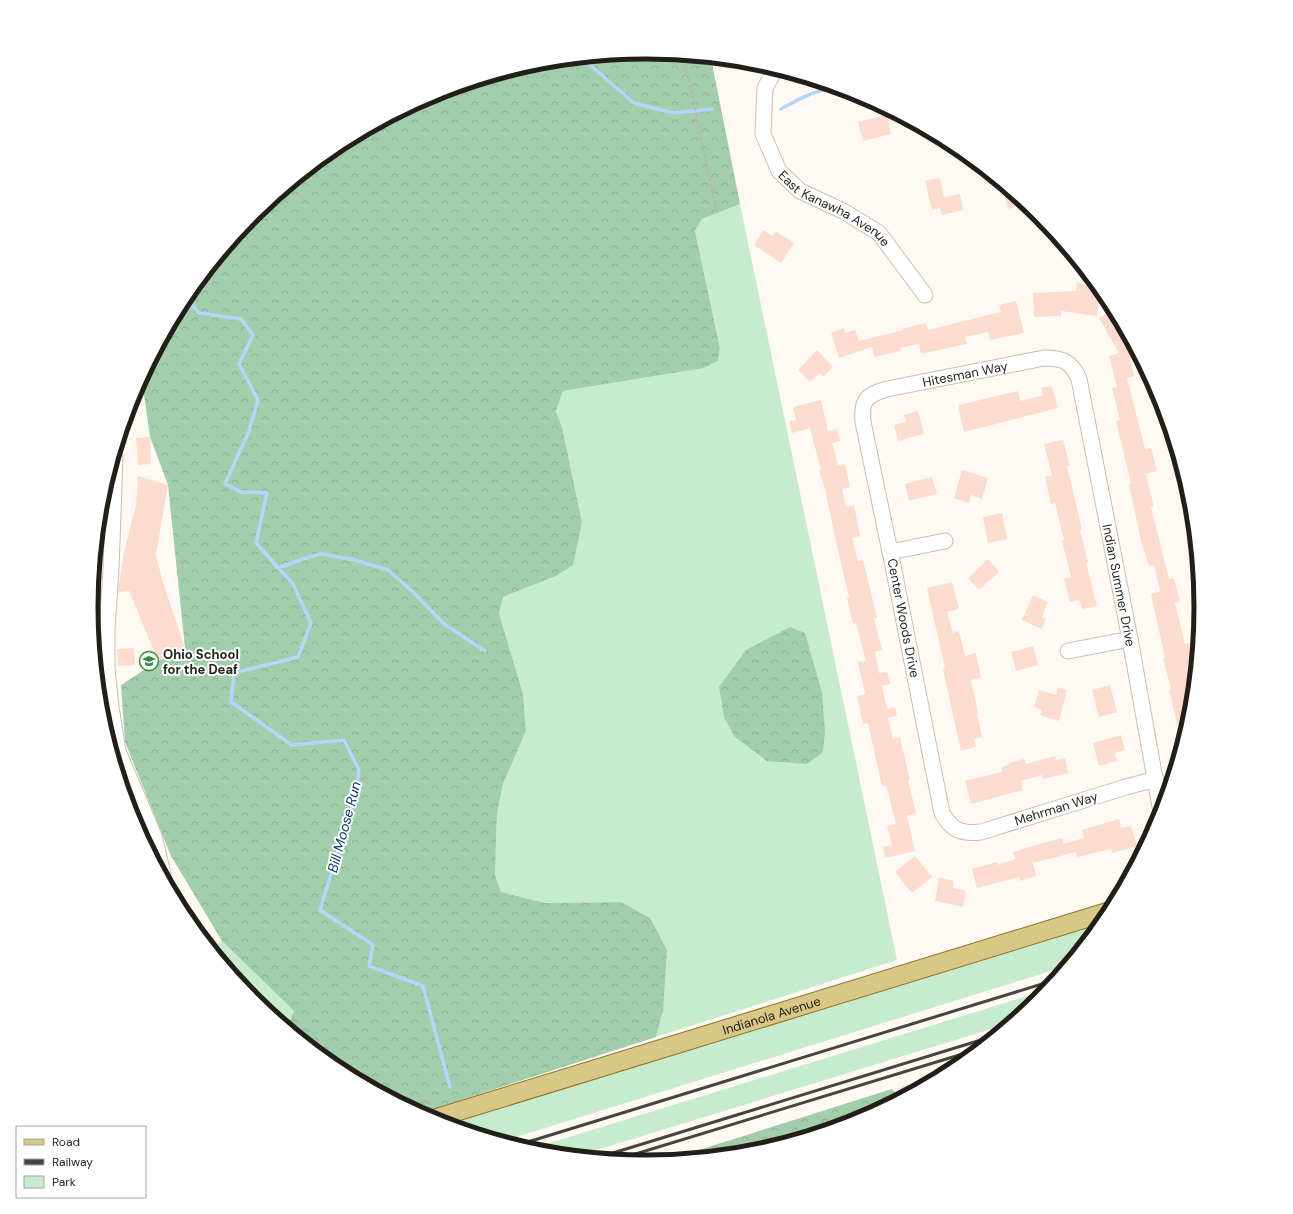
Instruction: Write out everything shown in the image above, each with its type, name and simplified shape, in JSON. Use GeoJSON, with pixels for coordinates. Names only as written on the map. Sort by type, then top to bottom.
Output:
{"type":"FeatureCollection","features":[{"type":"Feature","properties":{"kind":"main road","name":"Indianola Avenue"},"geometry":{"type":"LineString","coordinates":[[444,1116],[1100,914]]}},
{"type":"Feature","properties":{"kind":"street","name":"East Kanawha Avenue"},"geometry":{"type":"LineString","coordinates":[[774,75],[765,88],[763,134],[779,171],[800,191],[843,211],[879,233],[925,295]]}},
{"type":"Feature","properties":{"kind":"street","name":"Hitesman Way"},"geometry":{"type":"LineString","coordinates":[[864,400],[874,393],[887,389],[1044,358],[1056,358],[1068,362]]}},
{"type":"Feature","properties":{"kind":"street","name":"Indian Summer Drive"},"geometry":{"type":"LineString","coordinates":[[1068,362],[1075,369],[1079,379],[1130,639],[1159,801]]}},
{"type":"Feature","properties":{"kind":"street","name":"Center Woods Drive"},"geometry":{"type":"LineString","coordinates":[[864,400],[862,411],[863,422],[942,814],[948,823],[956,830]]}},
{"type":"Feature","properties":{"kind":"street"},"geometry":{"type":"LineString","coordinates":[[113,481],[111,569],[106,629],[107,669],[111,707],[118,751],[154,836],[159,856]]}},
{"type":"Feature","properties":{"kind":"street"},"geometry":{"type":"LineString","coordinates":[[890,552],[945,541]]}},
{"type":"Feature","properties":{"kind":"street"},"geometry":{"type":"LineString","coordinates":[[1068,652],[1130,639]]}},
{"type":"Feature","properties":{"kind":"street","name":"Mehrman Way"},"geometry":{"type":"LineString","coordinates":[[956,830],[969,833],[981,832],[1126,786],[1156,779]]}},
{"type":"Feature","properties":{"kind":"path"},"geometry":{"type":"LineString","coordinates":[[683,60],[688,76],[717,213]]}},
{"type":"Feature","properties":{"kind":"shaded area"},"geometry":{"type":"Polygon","coordinates":[[[925,1079],[896,1094],[892,1089],[925,1079]]]}},
{"type":"Feature","properties":{"kind":"green space"},"geometry":{"type":"Polygon","coordinates":[[[611,60],[682,60],[712,63],[740,204],[702,219],[695,231],[720,348],[718,361],[704,368],[563,391],[556,411],[562,427],[582,522],[573,565],[556,576],[503,597],[499,613],[523,694],[526,731],[503,784],[497,814],[495,875],[501,892],[545,903],[621,902],[650,918],[667,950],[663,1011],[656,1037],[430,1110],[372,1082],[342,1063],[289,1022],[294,1011],[222,941],[171,856],[125,742],[121,685],[158,661],[185,648],[168,485],[150,437],[143,390],[172,333],[191,303],[212,273],[234,246],[259,220],[285,195],[342,151],[373,132],[437,101],[470,88],[505,78],[575,64],[611,60]]]}},
{"type":"Feature","properties":{"kind":"green space"},"geometry":{"type":"Polygon","coordinates":[[[740,204],[897,960],[656,1037],[663,1011],[621,902],[545,903],[501,892],[495,875],[497,814],[503,784],[526,731],[523,694],[499,613],[503,597],[556,576],[582,522],[562,427],[556,410],[563,391],[704,368],[718,361],[720,347],[695,231],[702,219],[740,204]]]}},
{"type":"Feature","properties":{"kind":"green space"},"geometry":{"type":"Polygon","coordinates":[[[790,627],[805,633],[822,693],[825,731],[823,752],[807,764],[767,761],[734,736],[724,717],[719,687],[746,650],[790,627]]]}},
{"type":"Feature","properties":{"kind":"green space"},"geometry":{"type":"Polygon","coordinates":[[[1093,925],[1058,969],[513,1138],[470,1126],[455,1120],[1093,925]]]}},
{"type":"Feature","properties":{"kind":"green space"},"geometry":{"type":"Polygon","coordinates":[[[222,941],[294,1011],[289,1022],[234,968],[216,945],[222,941]]]}},
{"type":"Feature","properties":{"kind":"green space"},"geometry":{"type":"Polygon","coordinates":[[[1034,994],[998,1027],[591,1152],[544,1145],[1034,994]]]}},
{"type":"Feature","properties":{"kind":"green space"},"geometry":{"type":"Polygon","coordinates":[[[892,1089],[896,1094],[823,1126],[788,1136],[753,1144],[688,1153],[892,1089]]]}},
{"type":"Feature","properties":{"kind":"building"},"geometry":{"type":"Polygon","coordinates":[[[887,115],[891,134],[863,141],[858,122],[887,115]]]}},
{"type":"Feature","properties":{"kind":"building"},"geometry":{"type":"Polygon","coordinates":[[[940,178],[944,197],[960,194],[963,210],[942,215],[940,208],[932,210],[925,181],[940,178]]]}},
{"type":"Feature","properties":{"kind":"building"},"geometry":{"type":"Polygon","coordinates":[[[1004,193],[1008,195],[1019,206],[1008,209],[1004,193]]]}},
{"type":"Feature","properties":{"kind":"building"},"geometry":{"type":"Polygon","coordinates":[[[763,230],[773,236],[775,231],[794,243],[781,263],[754,245],[763,230]]]}},
{"type":"Feature","properties":{"kind":"building"},"geometry":{"type":"Polygon","coordinates":[[[1077,283],[1090,285],[1099,299],[1097,316],[1061,311],[1061,316],[1034,317],[1033,293],[1076,291],[1077,283]]]}},
{"type":"Feature","properties":{"kind":"building"},"geometry":{"type":"Polygon","coordinates":[[[1016,301],[1024,333],[990,340],[988,332],[965,337],[967,344],[921,354],[919,344],[900,348],[901,351],[874,357],[872,347],[839,358],[831,333],[844,328],[846,333],[855,330],[859,341],[926,323],[928,330],[1001,312],[999,305],[1016,301]]]}},
{"type":"Feature","properties":{"kind":"building"},"geometry":{"type":"Polygon","coordinates":[[[1108,313],[1126,343],[1134,376],[1127,378],[1145,449],[1151,448],[1157,471],[1146,474],[1154,507],[1151,507],[1169,579],[1174,578],[1180,602],[1175,603],[1185,644],[1190,643],[1192,652],[1191,668],[1187,669],[1190,680],[1179,734],[1151,594],[1160,591],[1154,565],[1149,566],[1142,545],[1129,485],[1131,484],[1116,421],[1120,420],[1112,388],[1117,387],[1109,356],[1119,353],[1099,318],[1108,313]]]}},
{"type":"Feature","properties":{"kind":"building"},"geometry":{"type":"Polygon","coordinates":[[[817,350],[833,367],[823,377],[820,373],[810,382],[798,370],[817,350]]]}},
{"type":"Feature","properties":{"kind":"building"},"geometry":{"type":"Polygon","coordinates":[[[1052,386],[1058,408],[964,432],[958,405],[1018,391],[1020,401],[1043,395],[1041,388],[1052,386]]]}},
{"type":"Feature","properties":{"kind":"building"},"geometry":{"type":"Polygon","coordinates":[[[821,400],[828,431],[837,429],[840,441],[832,443],[838,465],[845,464],[850,487],[842,489],[846,507],[854,505],[860,536],[852,538],[858,561],[863,560],[877,618],[874,618],[882,650],[875,652],[879,673],[887,672],[890,684],[882,686],[887,709],[895,707],[897,716],[888,718],[893,739],[900,737],[916,813],[907,816],[915,851],[885,858],[883,847],[892,845],[887,826],[896,824],[886,785],[882,786],[868,723],[863,724],[857,696],[865,694],[858,662],[866,661],[856,623],[853,624],[847,598],[849,597],[826,493],[819,470],[821,470],[810,428],[792,433],[789,421],[796,420],[793,407],[821,400]]]}},
{"type":"Feature","properties":{"kind":"building"},"geometry":{"type":"Polygon","coordinates":[[[918,411],[924,434],[898,441],[894,425],[906,422],[904,415],[918,411]]]}},
{"type":"Feature","properties":{"kind":"building"},"geometry":{"type":"Polygon","coordinates":[[[150,437],[151,464],[138,465],[136,438],[150,437]]]}},
{"type":"Feature","properties":{"kind":"building"},"geometry":{"type":"Polygon","coordinates":[[[1063,440],[1070,466],[1067,466],[1088,562],[1086,563],[1097,606],[1082,609],[1079,600],[1070,602],[1064,579],[1071,577],[1062,541],[1064,540],[1055,503],[1051,504],[1045,477],[1052,475],[1044,444],[1063,440]]]}},
{"type":"Feature","properties":{"kind":"building"},"geometry":{"type":"Polygon","coordinates":[[[962,470],[988,478],[982,499],[971,495],[969,503],[954,498],[962,470]]]}},
{"type":"Feature","properties":{"kind":"building"},"geometry":{"type":"Polygon","coordinates":[[[138,476],[168,485],[156,555],[163,583],[185,648],[158,661],[129,591],[118,592],[124,552],[136,505],[138,476]]]}},
{"type":"Feature","properties":{"kind":"building"},"geometry":{"type":"Polygon","coordinates":[[[932,477],[937,494],[909,501],[905,484],[932,477]]]}},
{"type":"Feature","properties":{"kind":"building"},"geometry":{"type":"Polygon","coordinates":[[[1002,513],[1007,539],[988,543],[983,517],[1002,513]]]}},
{"type":"Feature","properties":{"kind":"building"},"geometry":{"type":"Polygon","coordinates":[[[988,559],[999,572],[979,590],[968,578],[988,559]]]}},
{"type":"Feature","properties":{"kind":"building"},"geometry":{"type":"Polygon","coordinates":[[[952,582],[959,609],[947,612],[953,633],[959,631],[965,656],[976,653],[981,678],[971,680],[982,737],[974,739],[976,747],[961,751],[943,669],[945,668],[927,588],[952,582]]]}},
{"type":"Feature","properties":{"kind":"building"},"geometry":{"type":"Polygon","coordinates":[[[1033,595],[1048,602],[1042,617],[1046,619],[1042,629],[1022,620],[1033,595]]]}},
{"type":"Feature","properties":{"kind":"building"},"geometry":{"type":"Polygon","coordinates":[[[1033,646],[1038,665],[1016,671],[1011,652],[1033,646]]]}},
{"type":"Feature","properties":{"kind":"building"},"geometry":{"type":"Polygon","coordinates":[[[134,648],[135,665],[118,666],[117,649],[134,648]]]}},
{"type":"Feature","properties":{"kind":"building"},"geometry":{"type":"Polygon","coordinates":[[[1110,685],[1117,712],[1099,717],[1092,690],[1110,685]]]}},
{"type":"Feature","properties":{"kind":"building"},"geometry":{"type":"Polygon","coordinates":[[[1058,687],[1067,690],[1059,721],[1040,715],[1042,710],[1034,707],[1039,690],[1056,695],[1058,687]]]}},
{"type":"Feature","properties":{"kind":"building"},"geometry":{"type":"Polygon","coordinates":[[[1121,735],[1125,750],[1115,753],[1117,761],[1099,766],[1093,743],[1121,735]]]}},
{"type":"Feature","properties":{"kind":"building"},"geometry":{"type":"Polygon","coordinates":[[[1055,756],[1056,760],[1065,758],[1068,773],[1043,779],[1042,775],[1021,781],[1023,790],[971,804],[965,781],[1002,772],[1001,767],[1009,765],[1008,763],[1024,759],[1026,764],[1055,756]]]}},
{"type":"Feature","properties":{"kind":"building"},"geometry":{"type":"Polygon","coordinates":[[[1119,819],[1121,828],[1131,826],[1137,846],[1112,853],[1111,849],[1077,857],[1076,852],[1033,863],[1036,876],[1020,881],[1019,877],[977,888],[972,869],[997,862],[997,865],[1015,859],[1013,852],[1040,844],[1062,838],[1063,844],[1084,838],[1082,830],[1119,819]]]}},
{"type":"Feature","properties":{"kind":"building"},"geometry":{"type":"Polygon","coordinates":[[[915,856],[932,877],[912,893],[895,872],[915,856]]]}},
{"type":"Feature","properties":{"kind":"building"},"geometry":{"type":"Polygon","coordinates":[[[939,877],[954,881],[953,888],[966,891],[963,907],[935,901],[939,877]]]}},
{"type":"Feature","properties":{"kind":"waterway"},"geometry":{"type":"LineString","coordinates":[[587,63],[634,103],[673,113],[712,109]]}},
{"type":"Feature","properties":{"kind":"waterway"},"geometry":{"type":"LineString","coordinates":[[781,109],[801,98],[826,89]]}},
{"type":"Feature","properties":{"kind":"waterway","name":"Bill Moose Run"},"geometry":{"type":"LineString","coordinates":[[191,303],[199,313],[241,319],[253,335],[239,364],[258,400],[249,431],[225,484],[241,492],[267,493],[256,543],[293,584],[311,623],[298,657],[234,673],[231,702],[292,745],[344,740],[359,770],[356,794],[320,910],[373,945],[369,966],[423,986],[450,1087]]}},
{"type":"Feature","properties":{"kind":"waterway"},"geometry":{"type":"LineString","coordinates":[[278,568],[321,554],[355,560],[388,570],[414,593],[444,624],[485,651]]}},
{"type":"Feature","properties":{"kind":"railway"},"geometry":{"type":"LineString","coordinates":[[529,1142],[1044,983]]}},
{"type":"Feature","properties":{"kind":"railway"},"geometry":{"type":"LineString","coordinates":[[610,1154],[983,1039]]}},
{"type":"Feature","properties":{"kind":"railway"},"geometry":{"type":"LineString","coordinates":[[633,1155],[964,1054]]}},
{"type":"Feature","properties":{"kind":"place","name":"Ohio School for the Deaf"},"geometry":{"type":"Point","coordinates":[149,661]}}]}
